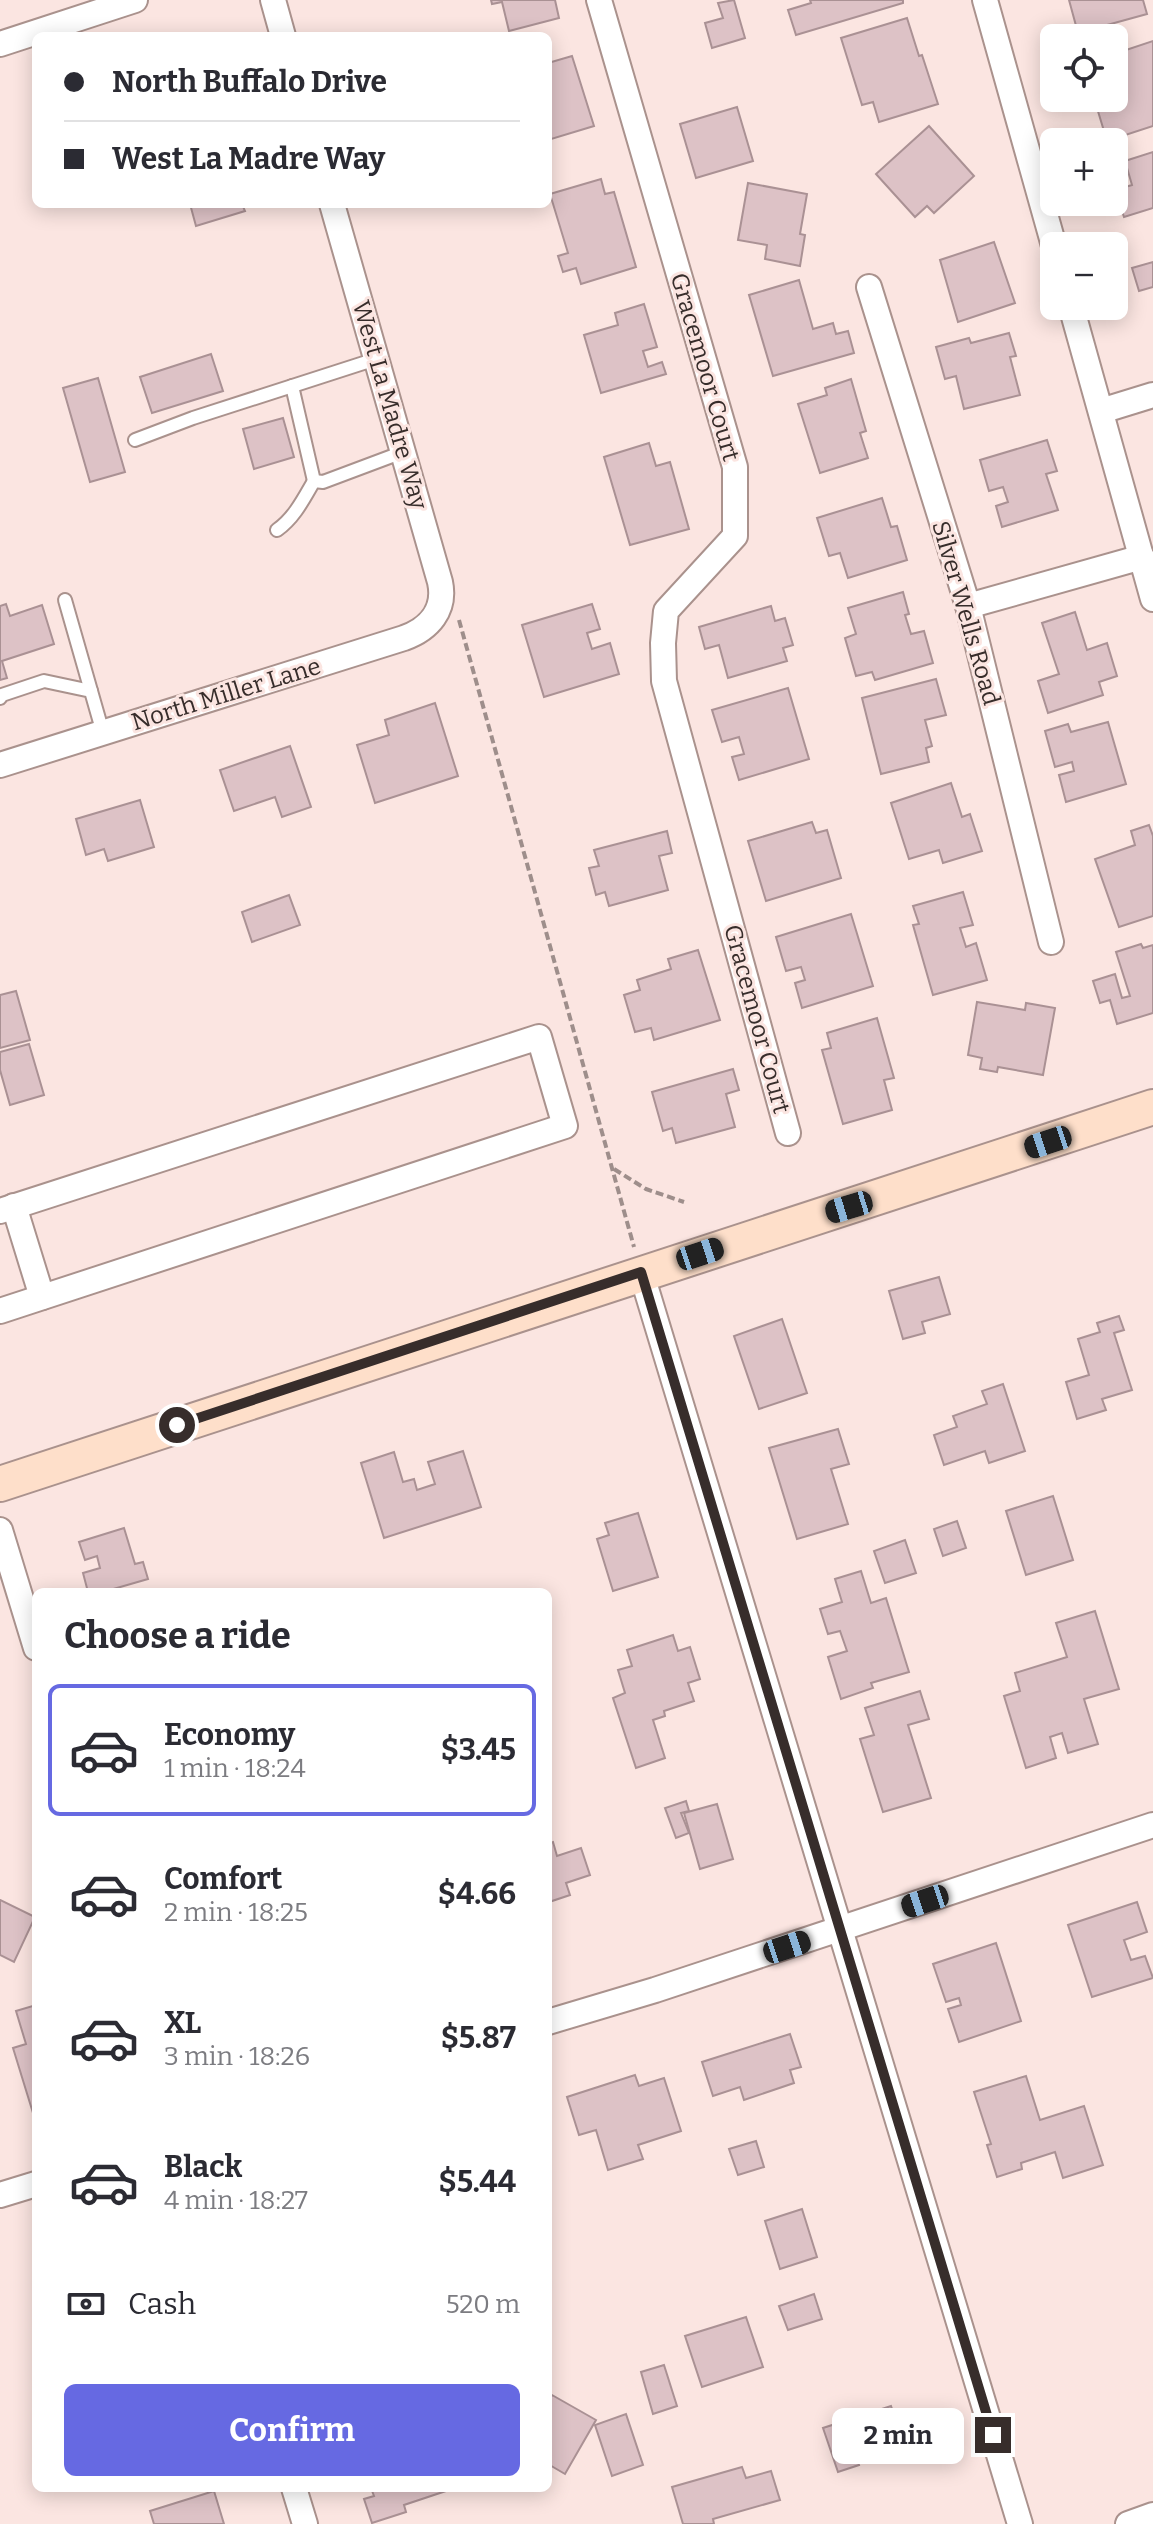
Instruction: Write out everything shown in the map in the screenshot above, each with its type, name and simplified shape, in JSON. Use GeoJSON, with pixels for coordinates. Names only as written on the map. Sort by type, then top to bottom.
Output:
{"type":"FeatureCollection","features":[{"type":"Feature","properties":{"kind":"street"},"geometry":{"type":"LineString","coordinates":[[37,32],[135,0]]}},
{"type":"Feature","properties":{"kind":"street"},"geometry":{"type":"LineString","coordinates":[[273,0],[282,32]]}},
{"type":"Feature","properties":{"kind":"street","name":"Gracemoor Court"},"geometry":{"type":"LineString","coordinates":[[599,0],[735,467],[735,536],[666,611],[664,681],[788,1133]]}},
{"type":"Feature","properties":{"kind":"street"},"geometry":{"type":"LineString","coordinates":[[985,0],[1050,232]]}},
{"type":"Feature","properties":{"kind":"street"},"geometry":{"type":"LineString","coordinates":[[0,44],[32,34]]}},
{"type":"Feature","properties":{"kind":"street","name":"West La Madre Way"},"geometry":{"type":"LineString","coordinates":[[333,208],[440,582],[440,607]]}},
{"type":"Feature","properties":{"kind":"street","name":"Silver Wells Road"},"geometry":{"type":"LineString","coordinates":[[869,287],[968,606],[1051,942]]}},
{"type":"Feature","properties":{"kind":"street"},"geometry":{"type":"LineString","coordinates":[[1075,320],[1153,599]]}},
{"type":"Feature","properties":{"kind":"street"},"geometry":{"type":"LineString","coordinates":[[1101,411],[1153,395]]}},
{"type":"Feature","properties":{"kind":"street"},"geometry":{"type":"LineString","coordinates":[[968,606],[1142,557]]}},
{"type":"Feature","properties":{"kind":"street","name":"North Miller Lane"},"geometry":{"type":"LineString","coordinates":[[0,765],[414,635],[431,621],[440,607]]}},
{"type":"Feature","properties":{"kind":"street"},"geometry":{"type":"LineString","coordinates":[[0,1311],[565,1126],[539,1037],[7,1209],[42,1297]]}},
{"type":"Feature","properties":{"kind":"street"},"geometry":{"type":"LineString","coordinates":[[0,1484],[1153,1107]]}},
{"type":"Feature","properties":{"kind":"street"},"geometry":{"type":"LineString","coordinates":[[641,1272],[1020,2524]]}},
{"type":"Feature","properties":{"kind":"street"},"geometry":{"type":"LineString","coordinates":[[0,1530],[32,1635]]}},
{"type":"Feature","properties":{"kind":"street"},"geometry":{"type":"LineString","coordinates":[[552,2021],[1153,1825]]}},
{"type":"Feature","properties":{"kind":"street"},"geometry":{"type":"LineString","coordinates":[[0,2195],[32,2185]]}},
{"type":"Feature","properties":{"kind":"street"},"geometry":{"type":"LineString","coordinates":[[295,2492],[305,2524]]}},
{"type":"Feature","properties":{"kind":"street"},"geometry":{"type":"LineString","coordinates":[[1128,2524],[1153,2515]]}},
{"type":"Feature","properties":{"kind":"lane"},"geometry":{"type":"LineString","coordinates":[[135,440],[376,359]]}},
{"type":"Feature","properties":{"kind":"lane"},"geometry":{"type":"LineString","coordinates":[[277,530],[287,523],[314,481],[292,386]]}},
{"type":"Feature","properties":{"kind":"lane"},"geometry":{"type":"LineString","coordinates":[[314,481],[323,482],[403,452]]}},
{"type":"Feature","properties":{"kind":"lane"},"geometry":{"type":"LineString","coordinates":[[65,600],[103,733]]}},
{"type":"Feature","properties":{"kind":"lane"},"geometry":{"type":"LineString","coordinates":[[0,698],[44,681],[91,691]]}},
{"type":"Feature","properties":{"kind":"path"},"geometry":{"type":"LineString","coordinates":[[440,607],[459,620],[641,1272]]}},
{"type":"Feature","properties":{"kind":"path"},"geometry":{"type":"LineString","coordinates":[[613,1168],[646,1189],[684,1202]]}},
{"type":"Feature","properties":{"kind":"building"},"geometry":{"type":"Polygon","coordinates":[[[491,0],[555,0],[559,18],[509,31],[502,2],[492,4],[491,0]]]}},
{"type":"Feature","properties":{"kind":"building"},"geometry":{"type":"Polygon","coordinates":[[[734,0],[745,38],[712,48],[705,23],[723,18],[718,3],[734,0]]]}},
{"type":"Feature","properties":{"kind":"building"},"geometry":{"type":"Polygon","coordinates":[[[810,0],[903,0],[903,3],[796,35],[788,10],[811,3],[810,0]]]}},
{"type":"Feature","properties":{"kind":"building"},"geometry":{"type":"Polygon","coordinates":[[[1069,0],[1143,0],[1147,14],[1111,24],[1076,24],[1069,0]]]}},
{"type":"Feature","properties":{"kind":"building"},"geometry":{"type":"Polygon","coordinates":[[[907,18],[938,104],[879,122],[873,102],[862,105],[841,38],[907,18]]]}},
{"type":"Feature","properties":{"kind":"building"},"geometry":{"type":"Polygon","coordinates":[[[1153,41],[1153,126],[1128,134],[1128,128],[1103,128],[1098,112],[1128,112],[1128,49],[1153,41]]]}},
{"type":"Feature","properties":{"kind":"building"},"geometry":{"type":"Polygon","coordinates":[[[572,56],[594,126],[552,139],[552,62],[572,56]]]}},
{"type":"Feature","properties":{"kind":"building"},"geometry":{"type":"Polygon","coordinates":[[[737,107],[753,161],[696,178],[680,124],[737,107]]]}},
{"type":"Feature","properties":{"kind":"building"},"geometry":{"type":"Polygon","coordinates":[[[929,126],[974,176],[934,213],[927,206],[915,217],[876,174],[929,126]]]}},
{"type":"Feature","properties":{"kind":"building"},"geometry":{"type":"Polygon","coordinates":[[[1153,152],[1153,208],[1128,216],[1128,186],[1132,185],[1128,160],[1153,152]]]}},
{"type":"Feature","properties":{"kind":"building"},"geometry":{"type":"Polygon","coordinates":[[[601,179],[605,194],[614,192],[636,267],[581,284],[576,268],[563,272],[558,256],[568,253],[552,193],[601,179]]]}},
{"type":"Feature","properties":{"kind":"building"},"geometry":{"type":"Polygon","coordinates":[[[748,183],[807,194],[800,234],[805,235],[800,266],[765,259],[767,245],[738,240],[748,183]]]}},
{"type":"Feature","properties":{"kind":"building"},"geometry":{"type":"Polygon","coordinates":[[[191,208],[244,208],[245,211],[196,226],[191,208]]]}},
{"type":"Feature","properties":{"kind":"building"},"geometry":{"type":"Polygon","coordinates":[[[994,242],[1015,303],[958,322],[940,260],[994,242]]]}},
{"type":"Feature","properties":{"kind":"building"},"geometry":{"type":"Polygon","coordinates":[[[1153,262],[1153,287],[1139,291],[1132,268],[1153,262]]]}},
{"type":"Feature","properties":{"kind":"building"},"geometry":{"type":"Polygon","coordinates":[[[799,280],[813,329],[833,323],[836,334],[848,331],[854,353],[773,376],[749,295],[799,280]]]}},
{"type":"Feature","properties":{"kind":"building"},"geometry":{"type":"Polygon","coordinates":[[[644,304],[657,347],[643,351],[648,367],[662,362],[666,374],[601,393],[584,335],[618,325],[615,313],[644,304]]]}},
{"type":"Feature","properties":{"kind":"building"},"geometry":{"type":"Polygon","coordinates":[[[1009,333],[1016,356],[1010,357],[1020,395],[964,409],[956,376],[945,379],[936,347],[969,338],[971,343],[1009,333]]]}},
{"type":"Feature","properties":{"kind":"building"},"geometry":{"type":"Polygon","coordinates":[[[211,354],[223,391],[152,413],[140,377],[211,354]]]}},
{"type":"Feature","properties":{"kind":"building"},"geometry":{"type":"Polygon","coordinates":[[[98,378],[125,472],[90,482],[63,388],[98,378]]]}},
{"type":"Feature","properties":{"kind":"building"},"geometry":{"type":"Polygon","coordinates":[[[851,379],[866,431],[860,433],[868,458],[820,473],[798,404],[827,395],[825,388],[851,379]]]}},
{"type":"Feature","properties":{"kind":"building"},"geometry":{"type":"Polygon","coordinates":[[[283,418],[294,457],[254,469],[243,429],[283,418]]]}},
{"type":"Feature","properties":{"kind":"building"},"geometry":{"type":"Polygon","coordinates":[[[1047,440],[1057,471],[1046,474],[1058,510],[1002,527],[996,506],[1008,502],[1003,487],[989,491],[980,460],[1047,440]]]}},
{"type":"Feature","properties":{"kind":"building"},"geometry":{"type":"Polygon","coordinates":[[[649,443],[656,466],[670,462],[689,529],[630,545],[604,457],[649,443]]]}},
{"type":"Feature","properties":{"kind":"building"},"geometry":{"type":"Polygon","coordinates":[[[882,498],[891,527],[897,526],[907,560],[848,578],[840,553],[829,556],[817,518],[882,498]]]}},
{"type":"Feature","properties":{"kind":"building"},"geometry":{"type":"Polygon","coordinates":[[[903,592],[911,634],[924,631],[933,663],[875,680],[872,672],[856,676],[845,638],[856,634],[848,608],[903,592]]]}},
{"type":"Feature","properties":{"kind":"building"},"geometry":{"type":"Polygon","coordinates":[[[6,604],[10,616],[42,605],[54,644],[2,661],[7,678],[0,680],[0,606],[6,604]]]}},
{"type":"Feature","properties":{"kind":"building"},"geometry":{"type":"Polygon","coordinates":[[[592,604],[600,629],[587,633],[592,649],[610,643],[619,674],[544,697],[522,625],[592,604]]]}},
{"type":"Feature","properties":{"kind":"building"},"geometry":{"type":"Polygon","coordinates":[[[771,606],[775,621],[785,618],[793,645],[783,648],[787,661],[728,678],[719,645],[705,649],[699,627],[771,606]]]}},
{"type":"Feature","properties":{"kind":"building"},"geometry":{"type":"Polygon","coordinates":[[[1075,612],[1087,650],[1107,643],[1117,676],[1099,682],[1103,695],[1048,713],[1038,681],[1059,674],[1042,623],[1075,612]]]}},
{"type":"Feature","properties":{"kind":"building"},"geometry":{"type":"Polygon","coordinates":[[[936,679],[946,715],[925,720],[932,746],[926,748],[929,762],[881,774],[862,698],[936,679]]]}},
{"type":"Feature","properties":{"kind":"building"},"geometry":{"type":"Polygon","coordinates":[[[788,688],[809,759],[739,780],[732,757],[744,754],[739,737],[722,742],[712,710],[788,688]]]}},
{"type":"Feature","properties":{"kind":"building"},"geometry":{"type":"Polygon","coordinates":[[[435,703],[458,776],[375,803],[357,745],[389,735],[385,720],[435,703]]]}},
{"type":"Feature","properties":{"kind":"building"},"geometry":{"type":"Polygon","coordinates":[[[1108,722],[1126,784],[1066,802],[1059,775],[1074,771],[1072,762],[1055,767],[1045,731],[1068,724],[1071,732],[1108,722]]]}},
{"type":"Feature","properties":{"kind":"building"},"geometry":{"type":"Polygon","coordinates":[[[290,746],[311,807],[282,817],[275,797],[234,811],[220,770],[290,746]]]}},
{"type":"Feature","properties":{"kind":"building"},"geometry":{"type":"Polygon","coordinates":[[[951,783],[962,817],[970,814],[982,851],[943,863],[939,850],[909,859],[891,803],[951,783]]]}},
{"type":"Feature","properties":{"kind":"building"},"geometry":{"type":"Polygon","coordinates":[[[140,800],[154,847],[108,861],[104,849],[86,855],[76,819],[140,800]]]}},
{"type":"Feature","properties":{"kind":"building"},"geometry":{"type":"Polygon","coordinates":[[[812,822],[816,833],[827,830],[841,878],[766,901],[748,841],[812,822]]]}},
{"type":"Feature","properties":{"kind":"building"},"geometry":{"type":"Polygon","coordinates":[[[1149,825],[1153,836],[1153,916],[1119,927],[1095,859],[1135,845],[1131,831],[1149,825]]]}},
{"type":"Feature","properties":{"kind":"building"},"geometry":{"type":"Polygon","coordinates":[[[667,831],[672,853],[659,856],[668,890],[609,906],[605,892],[596,895],[589,868],[599,866],[594,850],[667,831]]]}},
{"type":"Feature","properties":{"kind":"building"},"geometry":{"type":"Polygon","coordinates":[[[963,892],[973,925],[960,928],[966,947],[976,943],[987,980],[933,995],[913,925],[919,924],[913,906],[963,892]]]}},
{"type":"Feature","properties":{"kind":"building"},"geometry":{"type":"Polygon","coordinates":[[[289,895],[300,925],[252,942],[242,912],[289,895]]]}},
{"type":"Feature","properties":{"kind":"building"},"geometry":{"type":"Polygon","coordinates":[[[851,914],[873,986],[802,1008],[795,983],[805,980],[801,967],[786,971],[776,937],[851,914]]]}},
{"type":"Feature","properties":{"kind":"building"},"geometry":{"type":"Polygon","coordinates":[[[1141,944],[1143,948],[1153,945],[1153,1013],[1117,1024],[1110,1000],[1100,1003],[1093,981],[1115,974],[1122,998],[1130,996],[1116,952],[1141,944]]]}},
{"type":"Feature","properties":{"kind":"building"},"geometry":{"type":"Polygon","coordinates":[[[698,950],[720,1020],[654,1040],[651,1028],[635,1032],[624,995],[640,990],[637,980],[671,969],[668,959],[698,950]]]}},
{"type":"Feature","properties":{"kind":"building"},"geometry":{"type":"Polygon","coordinates":[[[16,991],[30,1040],[0,1048],[0,995],[16,991]]]}},
{"type":"Feature","properties":{"kind":"building"},"geometry":{"type":"Polygon","coordinates":[[[977,1002],[1025,1010],[1026,1003],[1055,1008],[1043,1075],[998,1067],[997,1072],[980,1069],[982,1058],[968,1055],[977,1002]]]}},
{"type":"Feature","properties":{"kind":"building"},"geometry":{"type":"Polygon","coordinates":[[[877,1018],[894,1078],[884,1080],[892,1110],[843,1124],[822,1050],[831,1048],[827,1033],[877,1018]]]}},
{"type":"Feature","properties":{"kind":"building"},"geometry":{"type":"Polygon","coordinates":[[[29,1044],[44,1095],[10,1105],[0,1070],[0,1052],[29,1044]]]}},
{"type":"Feature","properties":{"kind":"building"},"geometry":{"type":"Polygon","coordinates":[[[733,1069],[739,1090],[726,1094],[735,1127],[676,1143],[672,1128],[663,1131],[652,1092],[733,1069]]]}},
{"type":"Feature","properties":{"kind":"building"},"geometry":{"type":"Polygon","coordinates":[[[939,1277],[950,1314],[922,1322],[925,1333],[903,1339],[889,1291],[939,1277]]]}},
{"type":"Feature","properties":{"kind":"building"},"geometry":{"type":"Polygon","coordinates":[[[1119,1316],[1124,1330],[1114,1333],[1132,1390],[1102,1399],[1106,1410],[1077,1419],[1066,1382],[1089,1375],[1078,1339],[1100,1332],[1097,1323],[1119,1316]]]}},
{"type":"Feature","properties":{"kind":"building"},"geometry":{"type":"Polygon","coordinates":[[[782,1319],[807,1393],[759,1409],[734,1336],[782,1319]]]}},
{"type":"Feature","properties":{"kind":"building"},"geometry":{"type":"Polygon","coordinates":[[[1003,1384],[1025,1451],[989,1463],[985,1451],[944,1465],[934,1435],[957,1427],[953,1416],[987,1404],[982,1391],[1003,1384]]]}},
{"type":"Feature","properties":{"kind":"building"},"geometry":{"type":"Polygon","coordinates":[[[838,1429],[849,1464],[831,1469],[848,1524],[797,1539],[769,1448],[838,1429]]]}},
{"type":"Feature","properties":{"kind":"building"},"geometry":{"type":"Polygon","coordinates":[[[463,1451],[481,1507],[384,1538],[361,1463],[394,1452],[403,1482],[414,1479],[417,1490],[435,1484],[428,1462],[463,1451]]]}},
{"type":"Feature","properties":{"kind":"building"},"geometry":{"type":"Polygon","coordinates":[[[1053,1496],[1073,1560],[1026,1575],[1006,1511],[1053,1496]]]}},
{"type":"Feature","properties":{"kind":"building"},"geometry":{"type":"Polygon","coordinates":[[[638,1513],[658,1577],[613,1591],[597,1539],[609,1535],[605,1523],[638,1513]]]}},
{"type":"Feature","properties":{"kind":"building"},"geometry":{"type":"Polygon","coordinates":[[[957,1521],[966,1548],[943,1556],[934,1529],[957,1521]]]}},
{"type":"Feature","properties":{"kind":"building"},"geometry":{"type":"Polygon","coordinates":[[[124,1528],[135,1564],[143,1562],[148,1579],[117,1588],[87,1588],[83,1573],[100,1568],[97,1556],[85,1560],[79,1542],[124,1528]]]}},
{"type":"Feature","properties":{"kind":"building"},"geometry":{"type":"Polygon","coordinates":[[[905,1540],[916,1573],[885,1583],[874,1551],[905,1540]]]}},
{"type":"Feature","properties":{"kind":"building"},"geometry":{"type":"Polygon","coordinates":[[[861,1571],[871,1603],[886,1598],[909,1672],[871,1683],[873,1688],[841,1699],[828,1657],[847,1651],[840,1631],[828,1634],[820,1609],[842,1602],[835,1579],[861,1571]]]}},
{"type":"Feature","properties":{"kind":"building"},"geometry":{"type":"Polygon","coordinates":[[[1095,1611],[1119,1689],[1084,1699],[1098,1744],[1068,1753],[1062,1733],[1050,1737],[1056,1758],[1026,1768],[1004,1696],[1020,1691],[1015,1673],[1067,1657],[1056,1623],[1095,1611]]]}},
{"type":"Feature","properties":{"kind":"building"},"geometry":{"type":"Polygon","coordinates":[[[673,1635],[678,1651],[690,1647],[700,1679],[688,1683],[694,1701],[664,1711],[665,1716],[653,1720],[665,1758],[636,1768],[613,1698],[625,1693],[618,1670],[632,1666],[627,1650],[673,1635]]]}},
{"type":"Feature","properties":{"kind":"building"},"geometry":{"type":"Polygon","coordinates":[[[920,1691],[929,1719],[908,1725],[931,1798],[883,1812],[860,1739],[874,1735],[865,1708],[920,1691]]]}},
{"type":"Feature","properties":{"kind":"building"},"geometry":{"type":"Polygon","coordinates":[[[686,1801],[689,1811],[681,1813],[689,1833],[676,1838],[665,1808],[686,1801]]]}},
{"type":"Feature","properties":{"kind":"building"},"geometry":{"type":"Polygon","coordinates":[[[717,1804],[733,1859],[700,1869],[684,1813],[717,1804]]]}},
{"type":"Feature","properties":{"kind":"building"},"geometry":{"type":"Polygon","coordinates":[[[552,1842],[557,1856],[581,1848],[590,1875],[566,1883],[570,1895],[552,1901],[552,1842]]]}},
{"type":"Feature","properties":{"kind":"building"},"geometry":{"type":"Polygon","coordinates":[[[0,1900],[32,1916],[32,1923],[14,1962],[0,1955],[0,1900]]]}},
{"type":"Feature","properties":{"kind":"building"},"geometry":{"type":"Polygon","coordinates":[[[1137,1902],[1147,1932],[1124,1940],[1131,1960],[1145,1956],[1153,1978],[1092,1997],[1068,1925],[1137,1902]]]}},
{"type":"Feature","properties":{"kind":"building"},"geometry":{"type":"Polygon","coordinates":[[[996,1943],[1021,2021],[959,2042],[948,2009],[961,2005],[959,1998],[946,2002],[933,1964],[996,1943]]]}},
{"type":"Feature","properties":{"kind":"building"},"geometry":{"type":"Polygon","coordinates":[[[32,2006],[32,2110],[13,2048],[26,2044],[16,2011],[32,2006]]]}},
{"type":"Feature","properties":{"kind":"building"},"geometry":{"type":"Polygon","coordinates":[[[790,2034],[801,2067],[790,2070],[794,2083],[744,2100],[740,2087],[713,2096],[702,2062],[790,2034]]]}},
{"type":"Feature","properties":{"kind":"building"},"geometry":{"type":"Polygon","coordinates":[[[635,2075],[639,2086],[664,2078],[681,2131],[638,2145],[643,2159],[608,2170],[596,2130],[579,2135],[567,2097],[635,2075]]]}},
{"type":"Feature","properties":{"kind":"building"},"geometry":{"type":"Polygon","coordinates":[[[1026,2076],[1040,2120],[1084,2106],[1103,2165],[1063,2178],[1055,2152],[1021,2163],[1022,2169],[997,2177],[987,2145],[991,2144],[974,2092],[1026,2076]]]}},
{"type":"Feature","properties":{"kind":"building"},"geometry":{"type":"Polygon","coordinates":[[[756,2141],[764,2167],[738,2175],[729,2149],[756,2141]]]}},
{"type":"Feature","properties":{"kind":"building"},"geometry":{"type":"Polygon","coordinates":[[[802,2209],[817,2257],[780,2269],[765,2221],[802,2209]]]}},
{"type":"Feature","properties":{"kind":"building"},"geometry":{"type":"Polygon","coordinates":[[[814,2294],[822,2319],[788,2330],[779,2306],[814,2294]]]}},
{"type":"Feature","properties":{"kind":"building"},"geometry":{"type":"Polygon","coordinates":[[[746,2317],[763,2367],[702,2387],[685,2336],[746,2317]]]}},
{"type":"Feature","properties":{"kind":"building"},"geometry":{"type":"Polygon","coordinates":[[[664,2365],[677,2406],[653,2414],[641,2372],[664,2365]]]}},
{"type":"Feature","properties":{"kind":"building"},"geometry":{"type":"Polygon","coordinates":[[[552,2395],[596,2420],[565,2474],[552,2466],[552,2395]]]}},
{"type":"Feature","properties":{"kind":"building"},"geometry":{"type":"Polygon","coordinates":[[[891,2406],[900,2431],[853,2446],[859,2465],[838,2472],[823,2428],[891,2406]]]}},
{"type":"Feature","properties":{"kind":"building"},"geometry":{"type":"Polygon","coordinates":[[[626,2414],[643,2465],[612,2476],[595,2425],[626,2414]]]}},
{"type":"Feature","properties":{"kind":"building"},"geometry":{"type":"Polygon","coordinates":[[[742,2467],[746,2478],[771,2471],[780,2500],[713,2519],[714,2524],[683,2524],[672,2487],[742,2467]]]}},
{"type":"Feature","properties":{"kind":"building"},"geometry":{"type":"Polygon","coordinates":[[[214,2492],[224,2524],[154,2524],[150,2511],[214,2492]]]}},
{"type":"Feature","properties":{"kind":"building"},"geometry":{"type":"Polygon","coordinates":[[[372,2492],[443,2492],[404,2505],[406,2512],[372,2523],[364,2499],[374,2496],[372,2492]]]}},
{"type":"Feature","properties":{"kind":"route"},"geometry":{"type":"LineString","coordinates":[[177,1425],[641,1272],[993,2435]]}}]}
